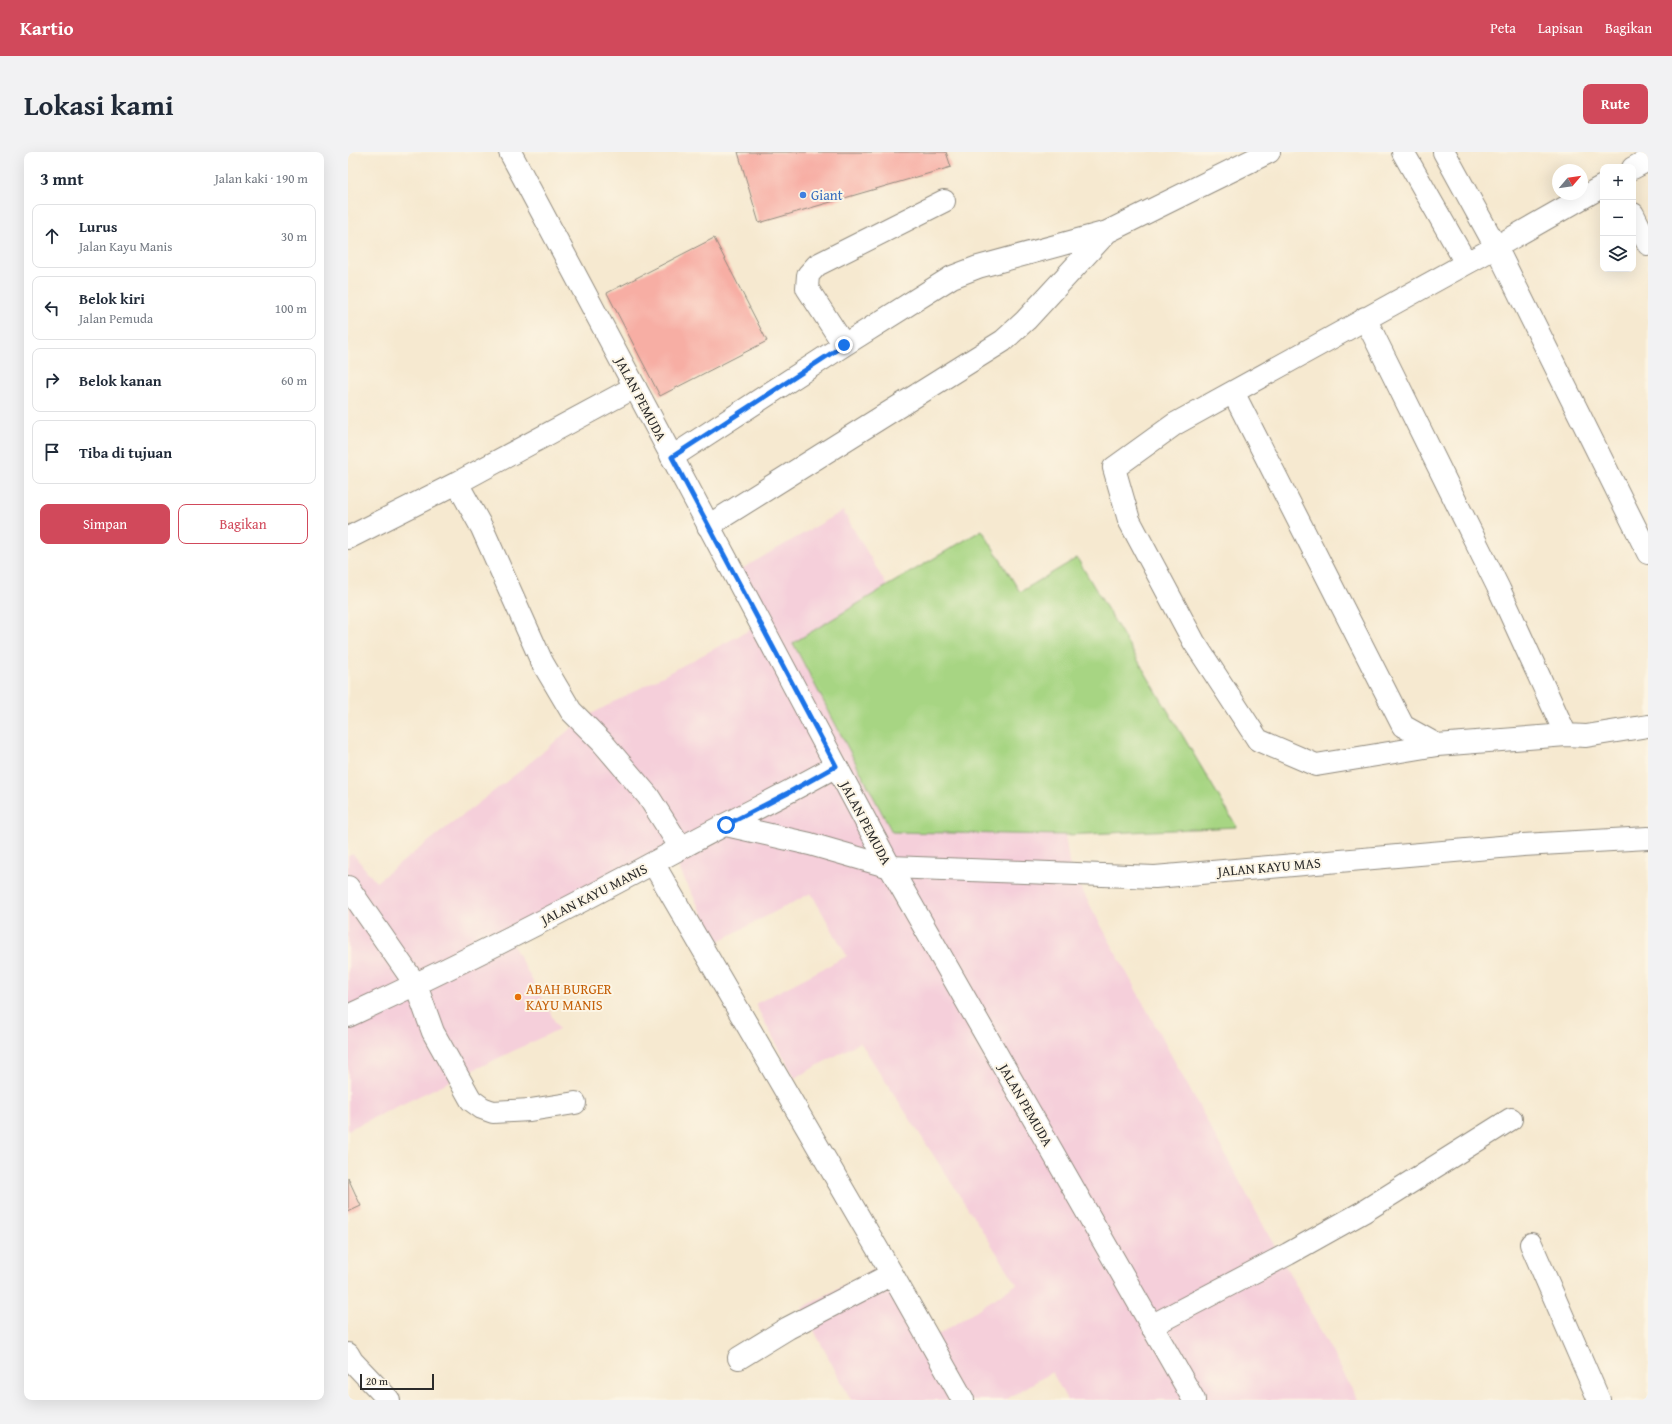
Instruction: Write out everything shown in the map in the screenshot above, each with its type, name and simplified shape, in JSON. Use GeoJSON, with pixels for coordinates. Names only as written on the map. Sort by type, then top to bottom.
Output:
{"type":"FeatureCollection","features":[{"type":"Feature","properties":{"kind":"street","name":"JALAN PEMUDA"},"geometry":{"type":"LineString","coordinates":[[510,152],[890,867],[1194,1400]]}},
{"type":"Feature","properties":{"kind":"street"},"geometry":{"type":"LineString","coordinates":[[672,457],[844,345],[952,278],[978,267],[1107,232],[1269,152]]}},
{"type":"Feature","properties":{"kind":"street"},"geometry":{"type":"LineString","coordinates":[[1403,152],[1466,263]]}},
{"type":"Feature","properties":{"kind":"street"},"geometry":{"type":"LineString","coordinates":[[1444,152],[1496,247],[1648,554]]}},
{"type":"Feature","properties":{"kind":"street"},"geometry":{"type":"LineString","coordinates":[[1636,166],[1648,160]]}},
{"type":"Feature","properties":{"kind":"street"},"geometry":{"type":"LineString","coordinates":[[1600,188],[1496,247],[1175,424],[1114,468],[1129,520],[1194,642],[1258,740],[1316,765],[1437,744],[1566,735],[1586,736],[1648,726]]}},
{"type":"Feature","properties":{"kind":"street"},"geometry":{"type":"LineString","coordinates":[[844,345],[807,288],[808,275],[817,265],[944,201]]}},
{"type":"Feature","properties":{"kind":"street"},"geometry":{"type":"LineString","coordinates":[[1636,220],[1648,244]]}},
{"type":"Feature","properties":{"kind":"street"},"geometry":{"type":"LineString","coordinates":[[708,526],[1003,341],[1026,320],[1107,232]]}},
{"type":"Feature","properties":{"kind":"street"},"geometry":{"type":"LineString","coordinates":[[1365,318],[1499,589],[1566,735]]}},
{"type":"Feature","properties":{"kind":"street"},"geometry":{"type":"LineString","coordinates":[[348,538],[457,483],[634,387]]}},
{"type":"Feature","properties":{"kind":"street"},"geometry":{"type":"LineString","coordinates":[[1233,392],[1403,726],[1437,744]]}},
{"type":"Feature","properties":{"kind":"street"},"geometry":{"type":"LineString","coordinates":[[457,483],[482,528],[542,662],[571,711],[602,742],[640,785],[681,848]]}},
{"type":"Feature","properties":{"kind":"street","name":"JALAN KAYU MANIS"},"geometry":{"type":"LineString","coordinates":[[348,1016],[416,985],[788,793],[836,766]]}},
{"type":"Feature","properties":{"kind":"street","name":"JALAN KAYU MAS"},"geometry":{"type":"LineString","coordinates":[[726,825],[810,844],[890,867],[1155,877],[1523,845],[1648,838]]}},
{"type":"Feature","properties":{"kind":"street"},"geometry":{"type":"LineString","coordinates":[[653,863],[892,1274],[963,1400]]}},
{"type":"Feature","properties":{"kind":"street"},"geometry":{"type":"LineString","coordinates":[[348,887],[416,985],[433,1032],[471,1100],[482,1108],[493,1112],[530,1110],[575,1104]]}},
{"type":"Feature","properties":{"kind":"street"},"geometry":{"type":"LineString","coordinates":[[1152,1326],[1363,1212],[1511,1119]]}},
{"type":"Feature","properties":{"kind":"street"},"geometry":{"type":"LineString","coordinates":[[1531,1244],[1599,1400]]}},
{"type":"Feature","properties":{"kind":"street"},"geometry":{"type":"LineString","coordinates":[[739,1358],[788,1328],[892,1274]]}},
{"type":"Feature","properties":{"kind":"street"},"geometry":{"type":"LineString","coordinates":[[348,1354],[352,1361],[390,1400]]}},
{"type":"Feature","properties":{"kind":"shaded area"},"geometry":{"type":"Polygon","coordinates":[[[843,511],[887,586],[793,644],[892,832],[1065,835],[1070,868],[1358,1400],[1067,1400],[1052,1372],[1005,1400],[851,1400],[802,1308],[883,1265],[924,1344],[1017,1284],[860,1042],[795,1078],[755,1004],[847,956],[811,893],[717,942],[674,859],[509,938],[559,1029],[348,1130],[348,856],[353,854],[376,882],[520,771],[582,719],[757,626],[731,575],[843,511]]]}},
{"type":"Feature","properties":{"kind":"green space"},"geometry":{"type":"Polygon","coordinates":[[[982,530],[1020,592],[1077,558],[1237,827],[1065,835],[892,832],[793,643],[982,530]]]}},
{"type":"Feature","properties":{"kind":"building","name":"Giant"},"geometry":{"type":"Polygon","coordinates":[[[738,152],[946,152],[951,167],[759,223],[738,152]]]}},
{"type":"Feature","properties":{"kind":"building"},"geometry":{"type":"Polygon","coordinates":[[[714,238],[767,341],[660,396],[607,293],[714,238]]]}},
{"type":"Feature","properties":{"kind":"building"},"geometry":{"type":"Polygon","coordinates":[[[348,1178],[361,1206],[348,1212],[348,1178]]]}},
{"type":"Feature","properties":{"kind":"place","name":"Giant"},"geometry":{"type":"Point","coordinates":[803,195]}},
{"type":"Feature","properties":{"kind":"place","name":"ABAH BURGER KAYU MANIS"},"geometry":{"type":"Point","coordinates":[518,997]}},
{"type":"Feature","properties":{"kind":"route"},"geometry":{"type":"LineString","coordinates":[[726,825],[836,766],[672,457],[844,345]]}}]}
